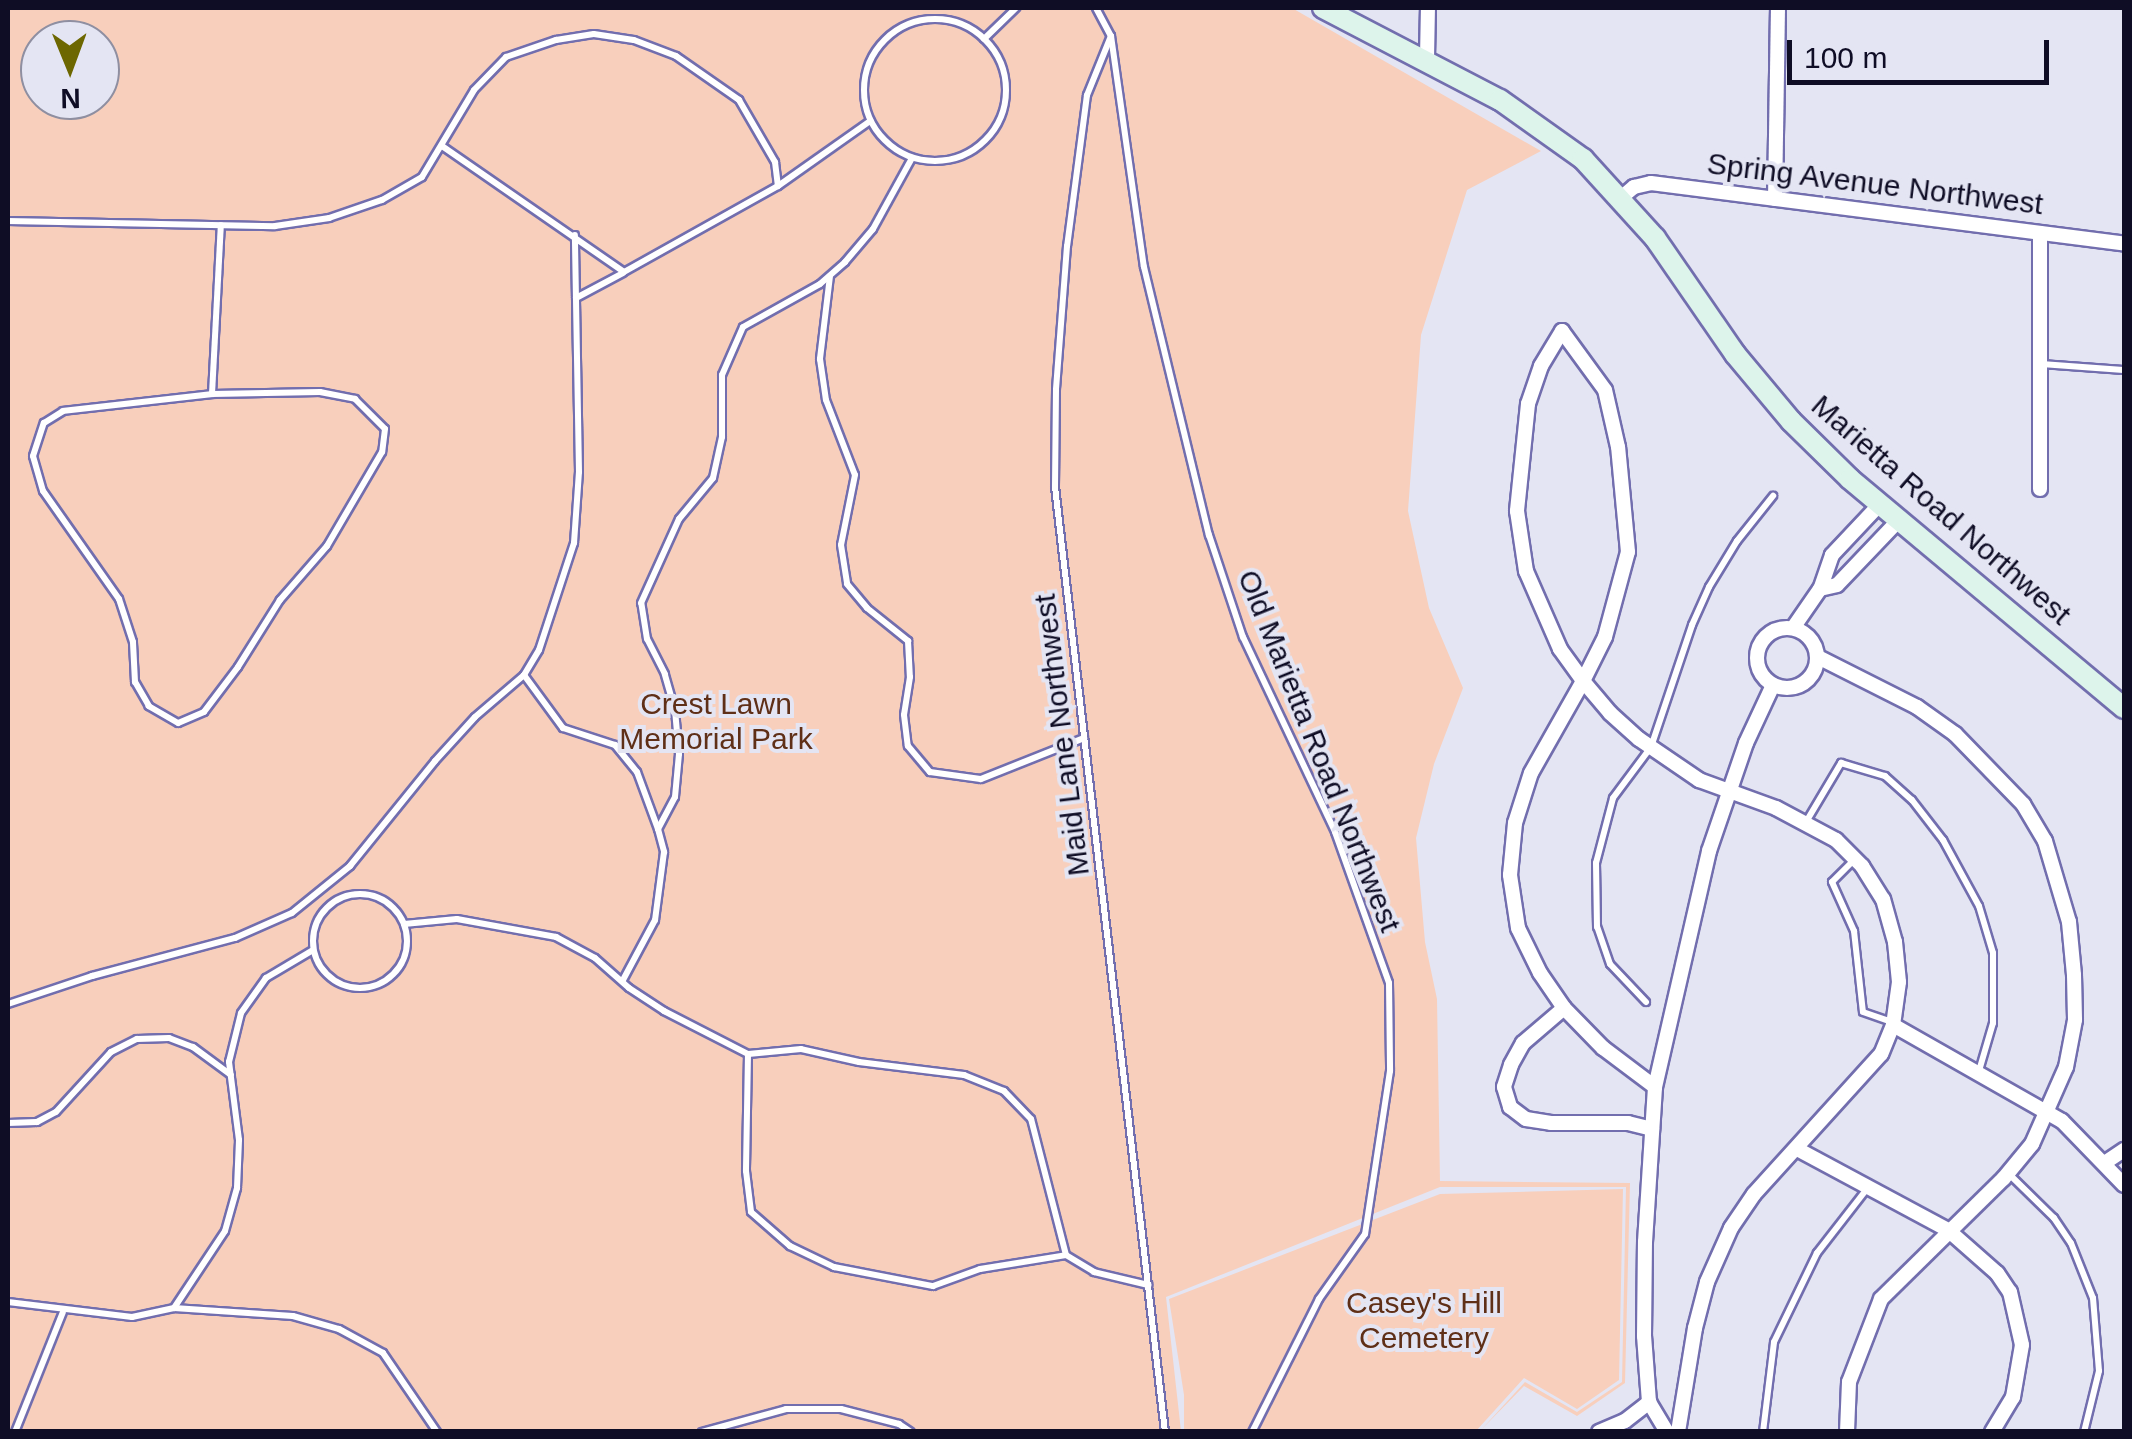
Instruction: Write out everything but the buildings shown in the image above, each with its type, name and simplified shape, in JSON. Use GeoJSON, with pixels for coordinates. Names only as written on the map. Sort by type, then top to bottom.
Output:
{"type":"FeatureCollection","features":[{"type":"Feature","properties":{"kind":"main road","name":"Marietta Road Northwest"},"geometry":{"type":"LineString","coordinates":[[1323,8],[1427,58],[1539,124],[1622,197],[1734,354],[1780,408],[1880,504],[2124,708]]}},
{"type":"Feature","properties":{"kind":"street"},"geometry":{"type":"LineString","coordinates":[[1427,58],[1428,8]]}},
{"type":"Feature","properties":{"kind":"street"},"geometry":{"type":"LineString","coordinates":[[1775,199],[1778,8]]}},
{"type":"Feature","properties":{"kind":"street","name":"Spring Avenue Northwest"},"geometry":{"type":"LineString","coordinates":[[1622,197],[1634,186],[1652,183],[2124,244]]}},
{"type":"Feature","properties":{"kind":"street"},"geometry":{"type":"LineString","coordinates":[[2040,233],[2040,489]]}},
{"type":"Feature","properties":{"kind":"street"},"geometry":{"type":"LineString","coordinates":[[1655,1088],[1603,1048],[1564,1008],[1518,928],[1510,875],[1515,823],[1531,773],[1582,680],[1605,637],[1628,552],[1618,447],[1604,390],[1562,331],[1541,366],[1528,404],[1517,511],[1526,571],[1560,648],[1582,680],[1610,714],[1699,780],[1806,822],[1836,840],[1883,900],[1895,942],[1899,982],[1893,1024],[1864,1078],[1754,1194],[1731,1228],[1708,1282],[1695,1328],[1678,1432]]}},
{"type":"Feature","properties":{"kind":"street"},"geometry":{"type":"LineString","coordinates":[[1793,628],[1820,589],[1832,555],[1880,504]]}},
{"type":"Feature","properties":{"kind":"street"},"geometry":{"type":"LineString","coordinates":[[1820,589],[1837,585],[1899,520]]}},
{"type":"Feature","properties":{"kind":"street"},"geometry":{"type":"LineString","coordinates":[[1818,658],[1806,682],[1785,688],[1772,685],[1758,668],[1760,644],[1768,633],[1793,628],[1810,637],[1818,658],[1917,706],[1955,734],[2023,804],[2045,841],[2069,922],[2075,1020],[2066,1067],[2032,1144],[2008,1174],[1881,1299],[1849,1382],[1847,1432]]}},
{"type":"Feature","properties":{"kind":"street"},"geometry":{"type":"LineString","coordinates":[[1666,1432],[1650,1402],[1644,1242],[1655,1088],[1697,895],[1728,792],[1772,685]]}},
{"type":"Feature","properties":{"kind":"street"},"geometry":{"type":"LineString","coordinates":[[1564,1008],[1523,1043],[1504,1087],[1510,1107],[1526,1118],[1551,1122],[1628,1123],[1652,1129]]}},
{"type":"Feature","properties":{"kind":"street"},"geometry":{"type":"LineString","coordinates":[[1893,1024],[2048,1112],[2106,1162],[2124,1185]]}},
{"type":"Feature","properties":{"kind":"street"},"geometry":{"type":"LineString","coordinates":[[1797,1149],[1948,1230],[1997,1273],[2018,1318],[2020,1372],[2012,1397],[1992,1432]]}},
{"type":"Feature","properties":{"kind":"street"},"geometry":{"type":"LineString","coordinates":[[2106,1162],[2124,1150]]}},
{"type":"Feature","properties":{"kind":"street"},"geometry":{"type":"LineString","coordinates":[[1600,1432],[1625,1421],[1650,1402]]}},
{"type":"Feature","properties":{"kind":"lane"},"geometry":{"type":"LineString","coordinates":[[984,39],[1016,8]]}},
{"type":"Feature","properties":{"kind":"lane","name":"Old Marietta Road Northwest"},"geometry":{"type":"LineString","coordinates":[[1096,8],[1112,36],[1144,267],[1209,536],[1242,636],[1335,832],[1388,983],[1390,1071],[1365,1234],[1320,1299],[1252,1432]]}},
{"type":"Feature","properties":{"kind":"lane"},"geometry":{"type":"LineString","coordinates":[[937,18],[968,26],[984,39],[1004,70],[1007,90],[995,129],[966,154],[942,161],[912,158],[892,148],[870,121],[863,84],[875,50],[902,26],[937,18]]}},
{"type":"Feature","properties":{"kind":"lane"},"geometry":{"type":"LineString","coordinates":[[8,221],[274,226],[329,218],[382,200],[422,177],[474,90],[506,57],[556,40],[594,34],[634,40],[676,56],[739,100],[775,162],[778,186]]}},
{"type":"Feature","properties":{"kind":"lane","name":"Maid Lane Northwest"},"geometry":{"type":"LineString","coordinates":[[1112,36],[1086,95],[1067,246],[1056,390],[1055,487],[1166,1432]]}},
{"type":"Feature","properties":{"kind":"lane"},"geometry":{"type":"LineString","coordinates":[[576,298],[778,186],[870,121]]}},
{"type":"Feature","properties":{"kind":"lane"},"geometry":{"type":"LineString","coordinates":[[442,146],[624,272]]}},
{"type":"Feature","properties":{"kind":"lane"},"geometry":{"type":"LineString","coordinates":[[658,829],[675,798],[679,754],[675,710],[665,674],[647,639],[641,603],[679,519],[712,478],[722,437],[722,374],[743,328],[830,276],[873,229],[912,158]]}},
{"type":"Feature","properties":{"kind":"lane"},"geometry":{"type":"LineString","coordinates":[[212,394],[221,225]]}},
{"type":"Feature","properties":{"kind":"lane"},"geometry":{"type":"LineString","coordinates":[[8,1004],[92,976],[235,938],[292,914],[350,866],[461,732],[524,675],[539,650],[574,543],[579,472],[576,236]]}},
{"type":"Feature","properties":{"kind":"lane"},"geometry":{"type":"LineString","coordinates":[[830,276],[820,358],[826,400],[855,475],[840,544],[846,584],[866,608],[908,641],[910,678],[904,715],[908,746],[930,772],[981,779],[1084,738]]}},
{"type":"Feature","properties":{"kind":"lane"},"geometry":{"type":"LineString","coordinates":[[2038,364],[2124,370]]}},
{"type":"Feature","properties":{"kind":"lane"},"geometry":{"type":"LineString","coordinates":[[320,392],[355,399],[385,429],[382,452],[326,546],[280,600],[204,712],[178,722],[149,706],[135,682],[133,642],[120,598],[43,491],[33,456],[44,423],[63,410],[212,394],[320,392]]}},
{"type":"Feature","properties":{"kind":"lane"},"geometry":{"type":"LineString","coordinates":[[1646,1002],[1610,964],[1596,927],[1596,863],[1613,798],[1652,747],[1692,626],[1710,587],[1773,496]]}},
{"type":"Feature","properties":{"kind":"lane"},"geometry":{"type":"LineString","coordinates":[[524,675],[562,728],[615,745],[636,772],[658,829],[664,852],[655,920],[623,980]]}},
{"type":"Feature","properties":{"kind":"lane"},"geometry":{"type":"LineString","coordinates":[[1806,822],[1842,763],[1885,776],[1912,800],[1943,840],[1979,906],[1992,953],[1993,1023],[1979,1073]]}},
{"type":"Feature","properties":{"kind":"lane"},"geometry":{"type":"LineString","coordinates":[[1855,860],[1832,882],[1854,930],[1863,1012],[1893,1024]]}},
{"type":"Feature","properties":{"kind":"lane"},"geometry":{"type":"LineString","coordinates":[[358,893],[374,896],[393,907],[404,924],[405,957],[379,984],[363,988],[337,983],[319,966],[313,950],[314,925],[338,898],[358,893]]}},
{"type":"Feature","properties":{"kind":"lane"},"geometry":{"type":"LineString","coordinates":[[404,924],[457,919],[506,924],[556,938],[595,958],[664,1011],[748,1054],[801,1049],[859,1062],[964,1075],[1004,1091],[1031,1119],[1066,1256]]}},
{"type":"Feature","properties":{"kind":"lane"},"geometry":{"type":"LineString","coordinates":[[174,1308],[224,1231],[237,1188],[239,1140],[230,1062],[240,1013],[266,978],[313,950]]}},
{"type":"Feature","properties":{"kind":"lane"},"geometry":{"type":"LineString","coordinates":[[8,1124],[37,1122],[56,1112],[110,1052],[137,1038],[181,1042],[231,1075]]}},
{"type":"Feature","properties":{"kind":"lane"},"geometry":{"type":"LineString","coordinates":[[748,1054],[746,1171],[752,1212],[790,1246],[834,1267],[933,1286],[980,1268],[1066,1256],[1094,1272],[1148,1285]]}},
{"type":"Feature","properties":{"kind":"lane"},"geometry":{"type":"LineString","coordinates":[[2008,1174],[2054,1218],[2071,1243],[2094,1298],[2100,1372],[2084,1432]]}},
{"type":"Feature","properties":{"kind":"lane"},"geometry":{"type":"LineString","coordinates":[[1763,1432],[1774,1342],[1817,1253],[1867,1188]]}},
{"type":"Feature","properties":{"kind":"lane"},"geometry":{"type":"LineString","coordinates":[[8,1302],[63,1312],[132,1317],[174,1308],[293,1316],[339,1329],[382,1353],[438,1431]]}},
{"type":"Feature","properties":{"kind":"lane"},"geometry":{"type":"LineString","coordinates":[[15,1432],[63,1312]]}},
{"type":"Feature","properties":{"kind":"lane"},"geometry":{"type":"LineString","coordinates":[[702,1432],[786,1409],[841,1409],[899,1424],[911,1432]]}},
{"type":"Feature","properties":{"kind":"green space","name":"Crest Lawn Memorial Park"},"geometry":{"type":"Polygon","coordinates":[[[8,8],[1292,8],[1541,151],[1467,190],[1421,335],[1408,511],[1429,608],[1463,688],[1434,764],[1416,838],[1425,942],[1437,999],[1440,1181],[1630,1183],[1625,1383],[1577,1416],[1524,1386],[1480,1431],[1525,1382],[1577,1412],[1622,1382],[1626,1187],[1440,1187],[1166,1297],[1181,1431],[8,1432],[8,8]]]}},
{"type":"Feature","properties":{"kind":"green space","name":"Casey's Hill Cemetery"},"geometry":{"type":"Polygon","coordinates":[[[1623,1189],[1619,1380],[1577,1409],[1524,1378],[1476,1431],[1184,1431],[1184,1395],[1169,1299],[1440,1194],[1623,1189]]]}}]}
